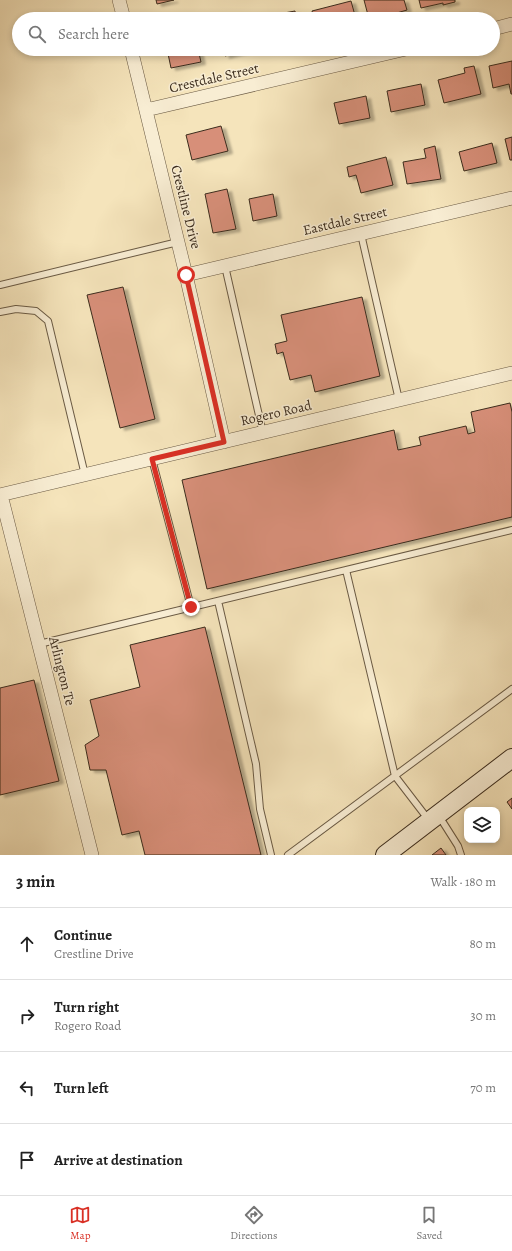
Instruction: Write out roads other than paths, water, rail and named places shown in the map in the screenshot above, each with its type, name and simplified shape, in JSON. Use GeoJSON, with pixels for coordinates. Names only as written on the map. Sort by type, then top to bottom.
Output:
{"type":"FeatureCollection","features":[{"type":"Feature","properties":{"kind":"main road"},"geometry":{"type":"LineString","coordinates":[[394,851],[512,758]]}},
{"type":"Feature","properties":{"kind":"street"},"geometry":{"type":"LineString","coordinates":[[119,0],[122,12]]}},
{"type":"Feature","properties":{"kind":"street"},"geometry":{"type":"LineString","coordinates":[[500,27],[512,24]]}},
{"type":"Feature","properties":{"kind":"street","name":"Crestline Drive"},"geometry":{"type":"LineString","coordinates":[[133,56],[186,275],[224,442]]}},
{"type":"Feature","properties":{"kind":"street","name":"Crestdale Street"},"geometry":{"type":"LineString","coordinates":[[146,110],[376,56]]}},
{"type":"Feature","properties":{"kind":"street","name":"Eastdale Street"},"geometry":{"type":"LineString","coordinates":[[186,275],[512,198]]}},
{"type":"Feature","properties":{"kind":"street","name":"Rogero Road"},"geometry":{"type":"LineString","coordinates":[[0,495],[512,373]]}},
{"type":"Feature","properties":{"kind":"street","name":"Arlington Te"},"geometry":{"type":"LineString","coordinates":[[0,495],[92,855]]}},
{"type":"Feature","properties":{"kind":"lane"},"geometry":{"type":"LineString","coordinates":[[360,234],[399,400]]}},
{"type":"Feature","properties":{"kind":"lane"},"geometry":{"type":"LineString","coordinates":[[0,285],[178,242]]}},
{"type":"Feature","properties":{"kind":"lane"},"geometry":{"type":"LineString","coordinates":[[225,266],[263,433]]}},
{"type":"Feature","properties":{"kind":"lane"},"geometry":{"type":"LineString","coordinates":[[0,312],[16,308],[36,311],[48,321],[85,475]]}},
{"type":"Feature","properties":{"kind":"lane"},"geometry":{"type":"LineString","coordinates":[[152,459],[191,607]]}},
{"type":"Feature","properties":{"kind":"lane"},"geometry":{"type":"LineString","coordinates":[[38,644],[512,530]]}},
{"type":"Feature","properties":{"kind":"lane"},"geometry":{"type":"LineString","coordinates":[[346,570],[395,776],[458,846],[460,855]]}},
{"type":"Feature","properties":{"kind":"lane"},"geometry":{"type":"LineString","coordinates":[[218,601],[256,764],[260,809],[271,855]]}},
{"type":"Feature","properties":{"kind":"lane"},"geometry":{"type":"LineString","coordinates":[[288,855],[512,690]]}}]}
